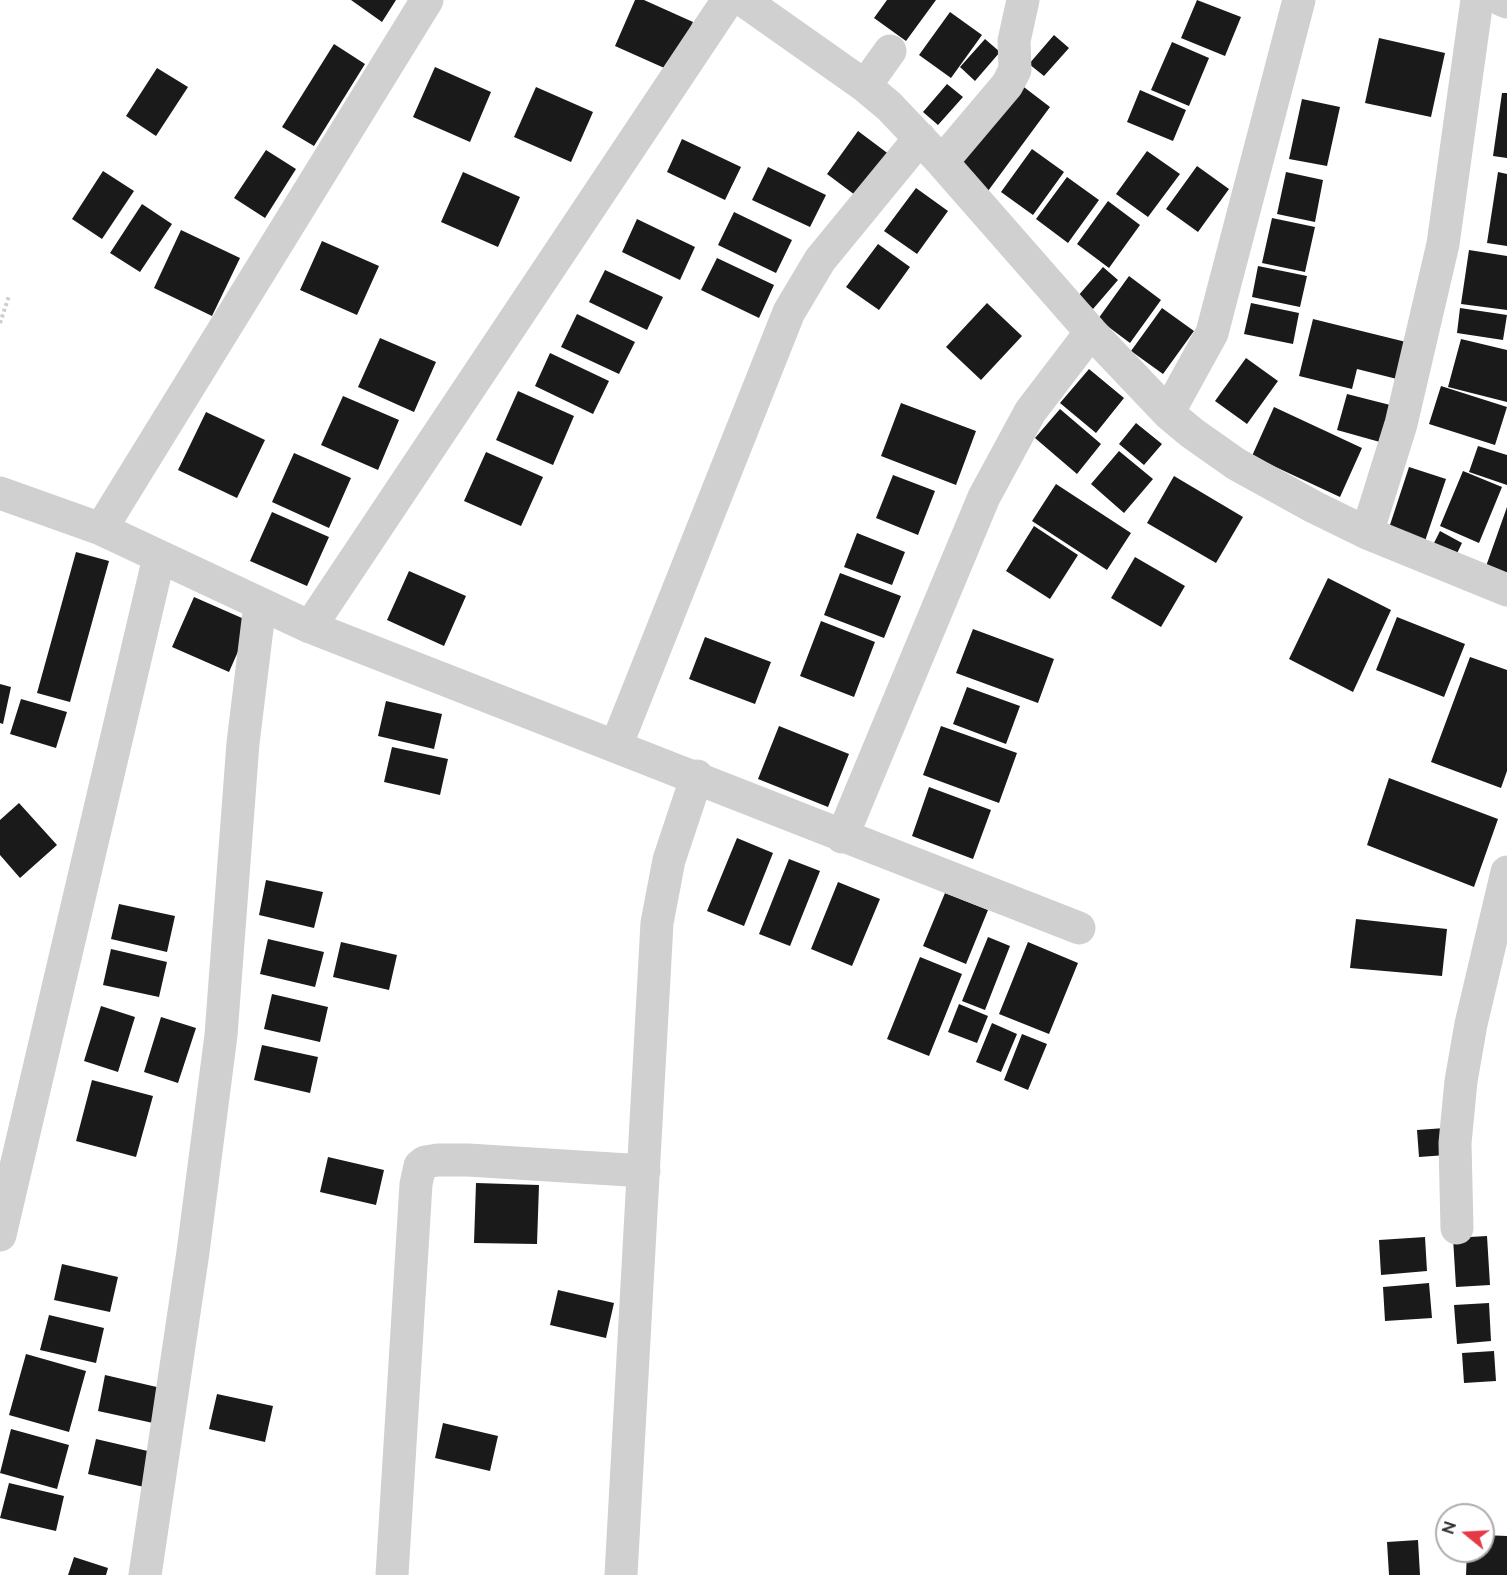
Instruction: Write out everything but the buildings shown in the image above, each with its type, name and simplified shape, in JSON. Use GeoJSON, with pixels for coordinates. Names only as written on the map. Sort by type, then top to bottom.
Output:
{"type":"FeatureCollection","features":[{"type":"Feature","properties":{"kind":"street"},"geometry":{"type":"LineString","coordinates":[[100,529],[427,0]]}},
{"type":"Feature","properties":{"kind":"street"},"geometry":{"type":"LineString","coordinates":[[310,627],[728,0]]}},
{"type":"Feature","properties":{"kind":"street"},"geometry":{"type":"LineString","coordinates":[[743,0],[865,86],[920,138],[1091,332],[1168,413],[1236,464],[1314,507],[1367,533],[1507,590]]}},
{"type":"Feature","properties":{"kind":"street"},"geometry":{"type":"LineString","coordinates":[[942,162],[1007,85],[1015,70],[1014,41],[1023,0]]}},
{"type":"Feature","properties":{"kind":"street"},"geometry":{"type":"LineString","coordinates":[[1168,413],[1212,333],[1299,0]]}},
{"type":"Feature","properties":{"kind":"street"},"geometry":{"type":"LineString","coordinates":[[1367,533],[1401,424],[1440,255],[1477,0]]}},
{"type":"Feature","properties":{"kind":"street"},"geometry":{"type":"LineString","coordinates":[[1502,0],[1507,2]]}},
{"type":"Feature","properties":{"kind":"street"},"geometry":{"type":"LineString","coordinates":[[865,86],[890,51]]}},
{"type":"Feature","properties":{"kind":"street"},"geometry":{"type":"LineString","coordinates":[[616,746],[789,312],[820,260],[920,138]]}},
{"type":"Feature","properties":{"kind":"street"},"geometry":{"type":"LineString","coordinates":[[842,837],[984,497],[1030,412],[1091,332]]}},
{"type":"Feature","properties":{"kind":"street"},"geometry":{"type":"LineString","coordinates":[[0,493],[100,529],[310,627],[697,776],[842,837],[1079,928]]}},
{"type":"Feature","properties":{"kind":"street"},"geometry":{"type":"LineString","coordinates":[[0,1235],[159,557]]}},
{"type":"Feature","properties":{"kind":"street"},"geometry":{"type":"LineString","coordinates":[[145,1575],[193,1251],[221,1035],[244,733],[260,604]]}},
{"type":"Feature","properties":{"kind":"street"},"geometry":{"type":"LineString","coordinates":[[621,1575],[657,923],[669,860],[697,776]]}},
{"type":"Feature","properties":{"kind":"street"},"geometry":{"type":"LineString","coordinates":[[1457,1228],[1455,1143],[1461,1080],[1471,1024],[1507,872]]}},
{"type":"Feature","properties":{"kind":"street"},"geometry":{"type":"LineString","coordinates":[[392,1575],[416,1184],[420,1166],[425,1162],[438,1160],[468,1160],[644,1171]]}},
{"type":"Feature","properties":{"kind":"path"},"geometry":{"type":"LineString","coordinates":[[0,323],[9,296]]}}]}
